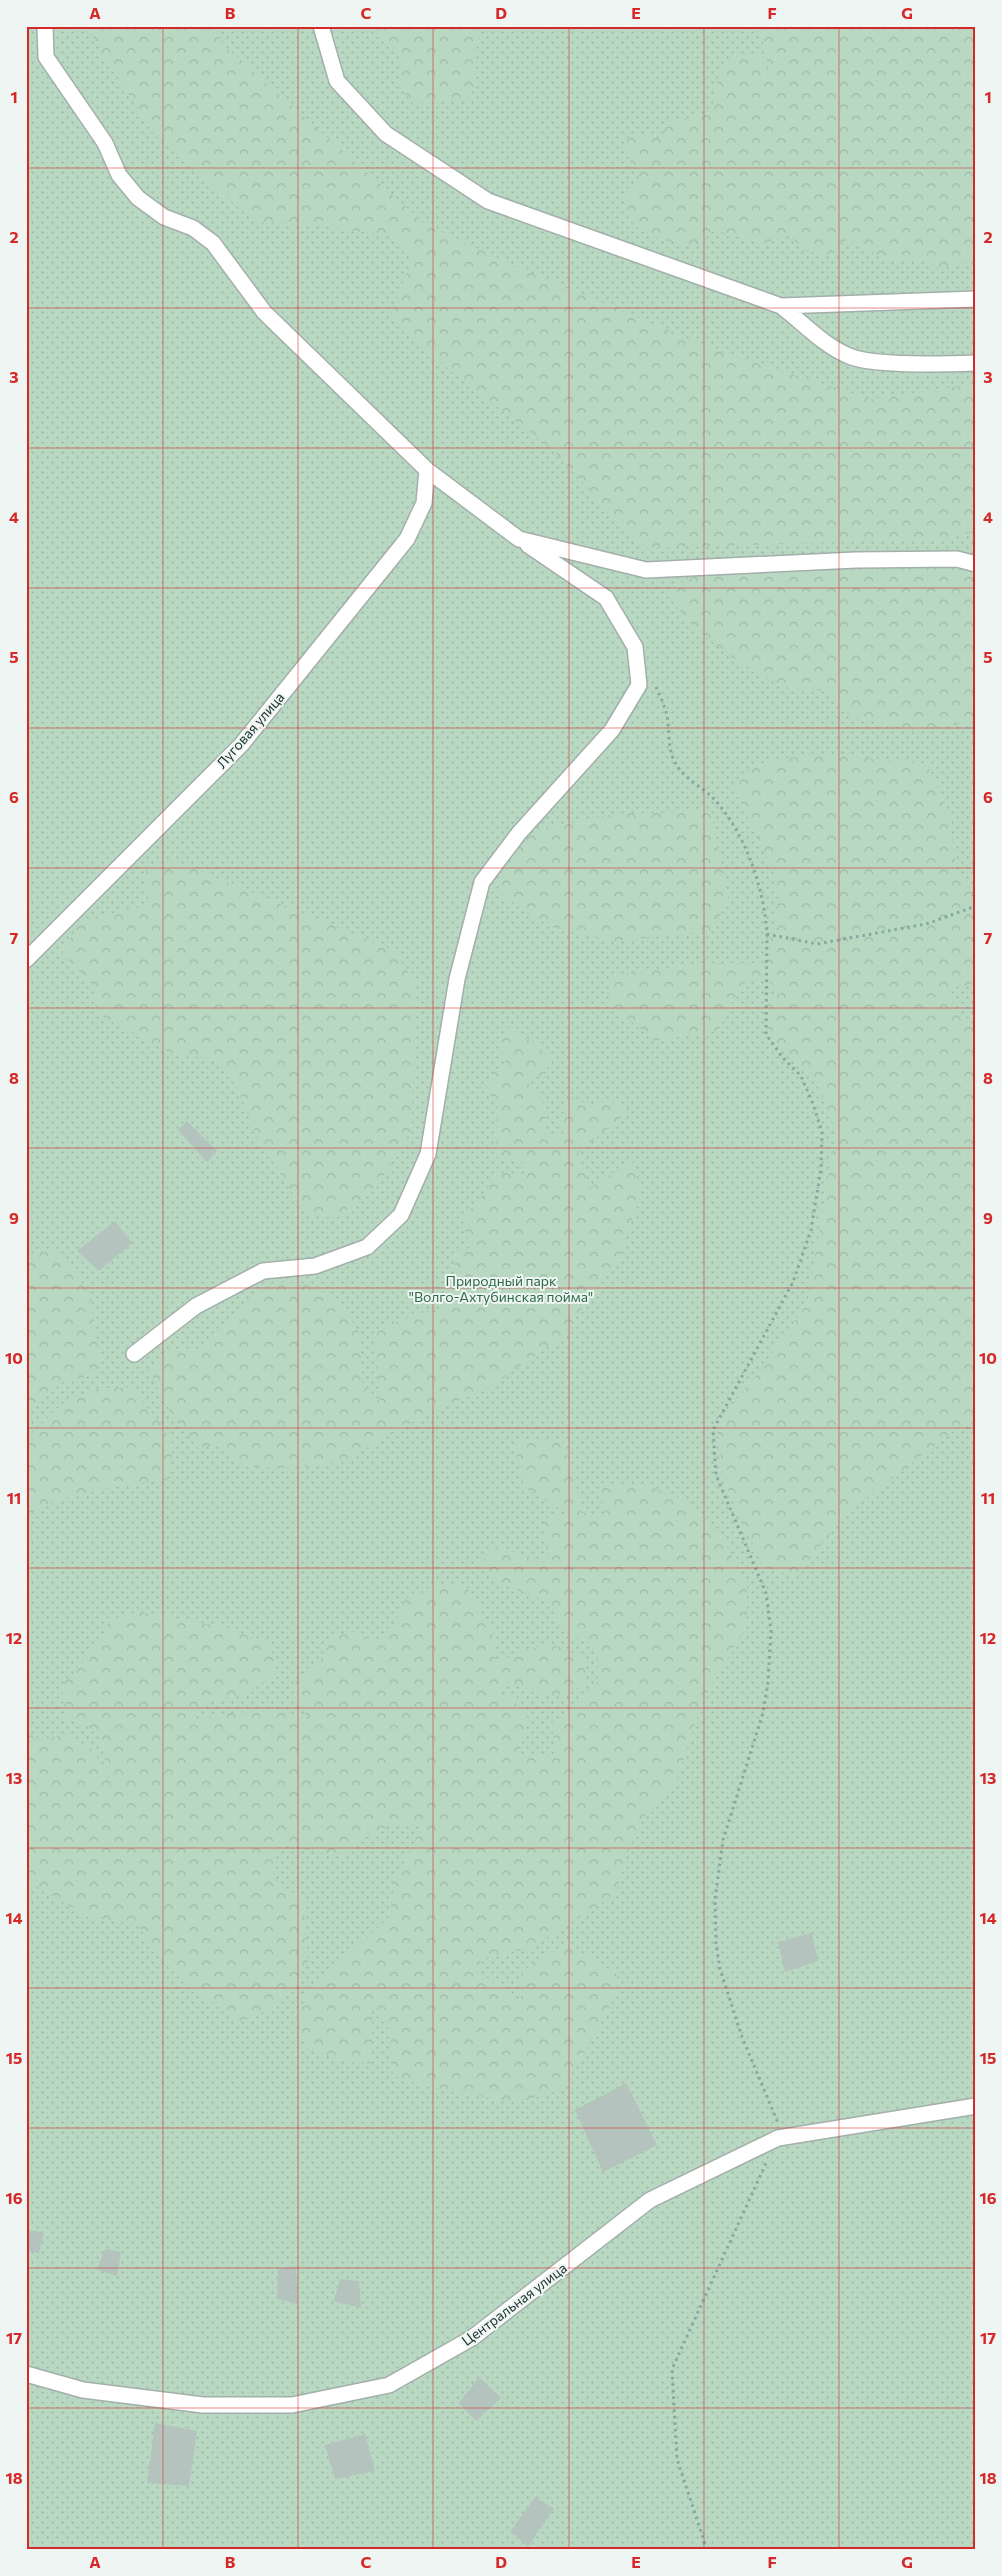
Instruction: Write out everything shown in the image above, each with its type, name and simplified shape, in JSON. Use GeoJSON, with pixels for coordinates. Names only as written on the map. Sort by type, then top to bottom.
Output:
{"type":"FeatureCollection","features":[{"type":"Feature","properties":{"kind":"street"},"geometry":{"type":"LineString","coordinates":[[45,26],[46,58],[104,143],[119,175],[138,198],[164,217],[193,228],[213,243],[264,312],[427,470],[519,539],[606,598],[635,647],[639,685],[612,730],[519,833],[482,882],[457,979],[428,1154],[401,1215],[367,1247],[316,1266],[263,1271],[196,1306],[134,1354]]}},
{"type":"Feature","properties":{"kind":"street"},"geometry":{"type":"LineString","coordinates":[[321,26],[337,81],[386,134],[488,201],[781,306],[849,356],[869,361],[976,363]]}},
{"type":"Feature","properties":{"kind":"street"},"geometry":{"type":"LineString","coordinates":[[781,306],[976,299]]}},
{"type":"Feature","properties":{"kind":"street","name":"Луговая улица"},"geometry":{"type":"LineString","coordinates":[[26,960],[241,744],[406,539],[424,503],[427,470]]}},
{"type":"Feature","properties":{"kind":"street"},"geometry":{"type":"LineString","coordinates":[[519,539],[646,570],[856,560],[957,559],[976,564]]}},
{"type":"Feature","properties":{"kind":"street","name":"Центральная улица"},"geometry":{"type":"LineString","coordinates":[[26,2374],[83,2390],[203,2405],[292,2405],[389,2385],[472,2338],[650,2200],[778,2138],[976,2106]]}},
{"type":"Feature","properties":{"kind":"path"},"geometry":{"type":"LineString","coordinates":[[637,663],[653,682],[667,715],[669,741],[675,763],[684,775],[715,800],[730,819],[746,851],[757,882],[766,918],[766,1034],[801,1076],[822,1132],[820,1169],[811,1230],[794,1282],[713,1430],[716,1475],[766,1593],[771,1630],[768,1682],[763,1713],[727,1824],[718,1866],[715,1899],[716,1944],[720,1969],[742,2037],[775,2112],[778,2138],[672,2369],[677,2459],[707,2550]]}},
{"type":"Feature","properties":{"kind":"path"},"geometry":{"type":"LineString","coordinates":[[767,934],[817,944],[926,924],[976,906]]}},
{"type":"Feature","properties":{"kind":"green space","name":"Природный парк \"Волго-Ахтубинская пойма\""},"geometry":{"type":"Polygon","coordinates":[[[26,26],[976,26],[976,2550],[26,2550],[26,26]]]}},
{"type":"Feature","properties":{"kind":"green space"},"geometry":{"type":"Polygon","coordinates":[[[86,26],[212,26],[227,48],[425,224],[508,263],[715,350],[870,399],[976,384],[976,530],[950,539],[642,548],[551,448],[456,375],[390,318],[413,255],[393,236],[309,224],[255,222],[153,133],[86,26]]]}},
{"type":"Feature","properties":{"kind":"green space"},"geometry":{"type":"Polygon","coordinates":[[[372,26],[482,26],[475,49],[476,82],[468,98],[414,104],[401,89],[399,57],[373,32],[372,26]]]}},
{"type":"Feature","properties":{"kind":"green space"},"geometry":{"type":"Polygon","coordinates":[[[759,26],[976,26],[976,264],[972,261],[940,269],[920,260],[892,261],[845,240],[832,255],[806,251],[787,234],[764,244],[736,234],[710,231],[701,246],[691,245],[656,237],[636,225],[629,217],[624,204],[626,192],[642,184],[628,157],[626,139],[641,135],[665,140],[663,124],[711,113],[721,64],[743,54],[759,56],[770,74],[759,26]]]}},
{"type":"Feature","properties":{"kind":"green space"},"geometry":{"type":"Polygon","coordinates":[[[948,566],[976,572],[976,722],[913,730],[853,717],[824,691],[783,687],[730,656],[687,621],[666,591],[706,571],[948,566]]]}},
{"type":"Feature","properties":{"kind":"green space"},"geometry":{"type":"Polygon","coordinates":[[[816,753],[927,764],[949,813],[957,873],[976,898],[976,983],[945,989],[963,1020],[976,1025],[976,1418],[960,1426],[848,1512],[796,1576],[764,1567],[723,1480],[717,1424],[755,1377],[807,1304],[836,1131],[812,1073],[768,1037],[763,998],[783,993],[763,977],[742,983],[718,1031],[654,1041],[611,1004],[610,976],[704,963],[763,963],[773,929],[778,894],[777,884],[767,857],[733,787],[754,765],[816,753]]]}},
{"type":"Feature","properties":{"kind":"green space"},"geometry":{"type":"Polygon","coordinates":[[[711,811],[729,902],[709,931],[614,941],[551,927],[498,893],[504,862],[535,830],[615,814],[711,811]]]}},
{"type":"Feature","properties":{"kind":"green space"},"geometry":{"type":"Polygon","coordinates":[[[175,861],[395,951],[415,984],[412,1129],[375,1190],[336,1218],[307,1215],[257,1137],[237,1088],[216,1059],[174,1055],[96,1013],[95,988],[62,953],[81,920],[150,905],[146,867],[175,861]]]}},
{"type":"Feature","properties":{"kind":"green space"},"geometry":{"type":"Polygon","coordinates":[[[508,1027],[533,1042],[550,1058],[545,1075],[526,1080],[545,1105],[546,1137],[565,1137],[559,1122],[571,1097],[592,1106],[607,1100],[631,1109],[578,1153],[589,1188],[632,1161],[640,1193],[620,1256],[561,1338],[490,1387],[421,1417],[342,1462],[284,1468],[248,1467],[215,1445],[198,1448],[172,1416],[150,1372],[167,1349],[202,1350],[250,1298],[283,1282],[312,1284],[341,1306],[359,1332],[363,1386],[380,1401],[375,1331],[416,1314],[442,1308],[452,1287],[456,1253],[471,1247],[463,1225],[465,1217],[499,1173],[526,1174],[522,1161],[498,1160],[496,1137],[498,1103],[486,1091],[492,1074],[506,1064],[497,1041],[508,1027]]]}},
{"type":"Feature","properties":{"kind":"green space"},"geometry":{"type":"Polygon","coordinates":[[[59,1251],[90,1294],[100,1361],[94,1375],[63,1382],[26,1414],[26,1254],[59,1251]]]}},
{"type":"Feature","properties":{"kind":"green space"},"geometry":{"type":"Polygon","coordinates":[[[100,1388],[131,1388],[161,1424],[173,1444],[170,1480],[95,1490],[58,1501],[26,1517],[26,1435],[31,1434],[63,1403],[100,1388]]]}},
{"type":"Feature","properties":{"kind":"green space"},"geometry":{"type":"Polygon","coordinates":[[[513,1439],[563,1442],[576,1484],[581,1512],[606,1519],[598,1483],[648,1486],[688,1501],[724,1541],[747,1587],[747,1626],[704,1698],[677,1779],[648,1809],[627,1854],[616,1893],[531,1948],[480,1959],[481,1973],[521,2003],[522,1972],[540,1958],[568,1944],[617,1974],[617,1992],[582,2058],[561,2089],[519,2103],[435,2088],[393,2076],[390,2030],[372,2009],[372,2063],[346,2062],[305,2047],[298,2022],[307,1988],[334,1969],[390,1916],[394,1882],[423,1825],[389,1825],[338,1856],[279,1843],[272,1878],[303,1900],[308,1963],[280,2005],[241,2021],[187,1987],[136,1924],[88,1917],[26,1880],[26,1727],[36,1741],[65,1735],[93,1749],[113,1787],[97,1731],[65,1718],[62,1685],[102,1641],[109,1621],[138,1612],[223,1627],[270,1643],[277,1673],[247,1694],[210,1701],[190,1720],[227,1713],[282,1711],[310,1720],[296,1701],[293,1684],[317,1667],[329,1639],[353,1632],[378,1642],[396,1621],[405,1599],[439,1584],[466,1586],[493,1632],[496,1663],[524,1650],[552,1644],[586,1659],[584,1685],[555,1697],[517,1685],[498,1684],[529,1718],[519,1753],[555,1758],[552,1723],[582,1702],[598,1681],[597,1650],[561,1628],[551,1607],[545,1601],[501,1583],[481,1563],[495,1546],[548,1564],[543,1519],[568,1513],[524,1488],[513,1439]]]}},
{"type":"Feature","properties":{"kind":"building"},"geometry":{"type":"Polygon","coordinates":[[[187,1121],[217,1151],[207,1162],[178,1130],[187,1121]]]}},
{"type":"Feature","properties":{"kind":"building"},"geometry":{"type":"Polygon","coordinates":[[[115,1221],[132,1243],[99,1271],[77,1251],[115,1221]]]}},
{"type":"Feature","properties":{"kind":"building"},"geometry":{"type":"Polygon","coordinates":[[[812,1933],[818,1961],[785,1972],[778,1942],[812,1933]]]}},
{"type":"Feature","properties":{"kind":"building"},"geometry":{"type":"Polygon","coordinates":[[[626,2083],[657,2145],[603,2172],[575,2110],[626,2083]]]}},
{"type":"Feature","properties":{"kind":"building"},"geometry":{"type":"Polygon","coordinates":[[[26,2230],[44,2232],[39,2253],[26,2251],[26,2230]]]}},
{"type":"Feature","properties":{"kind":"building"},"geometry":{"type":"Polygon","coordinates":[[[105,2249],[121,2252],[117,2276],[97,2270],[105,2249]]]}},
{"type":"Feature","properties":{"kind":"building"},"geometry":{"type":"Polygon","coordinates":[[[296,2266],[298,2304],[277,2299],[278,2269],[296,2266]]]}},
{"type":"Feature","properties":{"kind":"building"},"geometry":{"type":"Polygon","coordinates":[[[340,2279],[359,2281],[361,2308],[334,2301],[340,2279]]]}},
{"type":"Feature","properties":{"kind":"building"},"geometry":{"type":"Polygon","coordinates":[[[479,2377],[501,2398],[476,2421],[459,2403],[479,2377]]]}},
{"type":"Feature","properties":{"kind":"building"},"geometry":{"type":"Polygon","coordinates":[[[155,2423],[197,2431],[189,2486],[147,2483],[155,2423]]]}},
{"type":"Feature","properties":{"kind":"building"},"geometry":{"type":"Polygon","coordinates":[[[365,2434],[375,2471],[335,2479],[325,2445],[365,2434]]]}},
{"type":"Feature","properties":{"kind":"building"},"geometry":{"type":"Polygon","coordinates":[[[535,2497],[554,2509],[528,2546],[511,2531],[535,2497]]]}}]}
